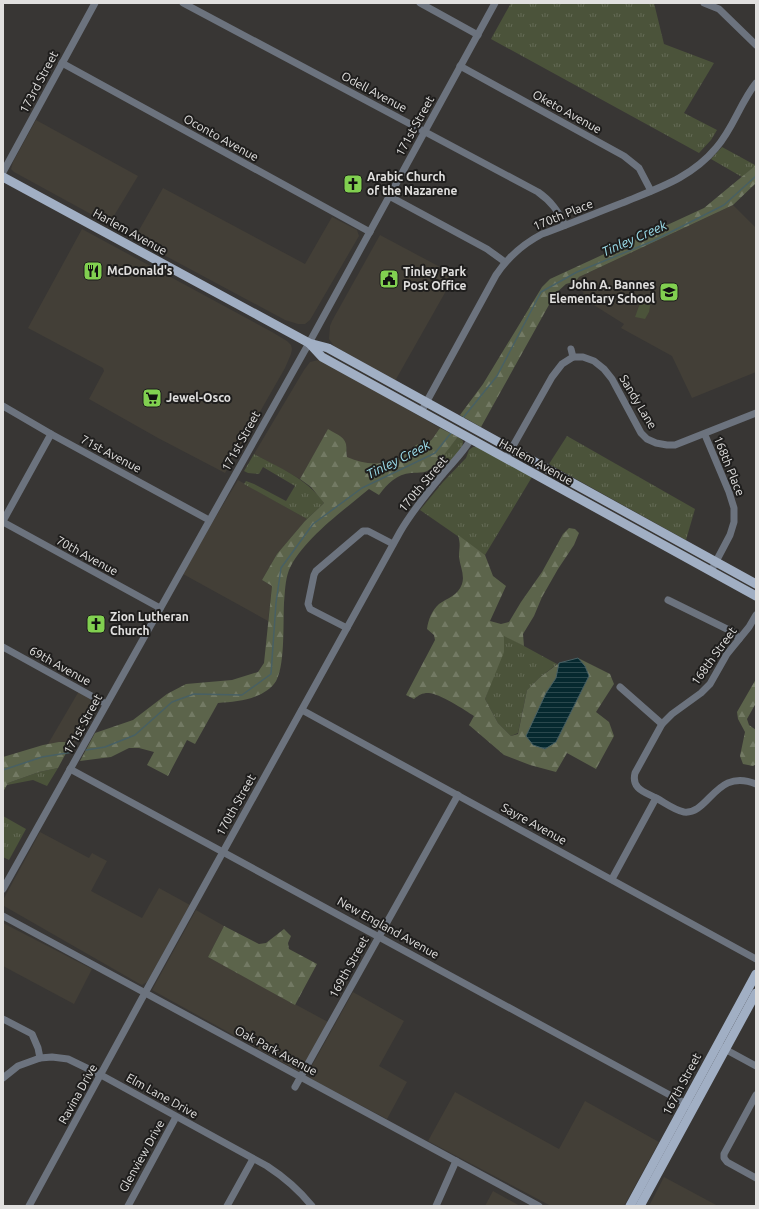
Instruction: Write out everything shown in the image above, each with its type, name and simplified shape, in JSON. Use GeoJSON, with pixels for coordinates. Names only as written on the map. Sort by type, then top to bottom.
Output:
{"type":"FeatureCollection","features":[{"type":"Feature","properties":{"kind":"main road","name":"Harlem Avenue"},"geometry":{"type":"LineString","coordinates":[[3,177],[308,344],[322,357],[756,596]]}},
{"type":"Feature","properties":{"kind":"main road","name":"Harlem Avenue"},"geometry":{"type":"LineString","coordinates":[[308,344],[328,348],[756,584]]}},
{"type":"Feature","properties":{"kind":"main road","name":"167th Street"},"geometry":{"type":"LineString","coordinates":[[630,1206],[756,974]]}},
{"type":"Feature","properties":{"kind":"main road","name":"167th Street"},"geometry":{"type":"LineString","coordinates":[[640,1206],[756,993]]}},
{"type":"Feature","properties":{"kind":"street","name":"173rd Street"},"geometry":{"type":"LineString","coordinates":[[3,172],[95,3]]}},
{"type":"Feature","properties":{"kind":"street","name":"Odell Avenue"},"geometry":{"type":"LineString","coordinates":[[183,3],[538,192],[549,200],[554,206],[564,225]]}},
{"type":"Feature","properties":{"kind":"street"},"geometry":{"type":"LineString","coordinates":[[420,3],[478,35]]}},
{"type":"Feature","properties":{"kind":"street","name":"171st Street"},"geometry":{"type":"LineString","coordinates":[[3,889],[308,344],[495,3]]}},
{"type":"Feature","properties":{"kind":"street"},"geometry":{"type":"LineString","coordinates":[[704,3],[720,9],[756,45]]}},
{"type":"Feature","properties":{"kind":"street","name":"Oconto Avenue"},"geometry":{"type":"LineString","coordinates":[[62,63],[370,232]]}},
{"type":"Feature","properties":{"kind":"street","name":"Oketo Avenue"},"geometry":{"type":"LineString","coordinates":[[460,66],[624,156],[639,168],[651,191]]}},
{"type":"Feature","properties":{"kind":"street","name":"170th Place"},"geometry":{"type":"LineString","coordinates":[[421,412],[496,275],[505,262],[520,247],[534,238],[564,225],[686,176],[716,148],[747,95],[756,83]]}},
{"type":"Feature","properties":{"kind":"street"},"geometry":{"type":"LineString","coordinates":[[389,196],[487,249],[505,262]]}},
{"type":"Feature","properties":{"kind":"street"},"geometry":{"type":"LineString","coordinates":[[506,458],[552,377],[562,364],[573,357],[571,349]]}},
{"type":"Feature","properties":{"kind":"street","name":"Sandy Lane"},"geometry":{"type":"LineString","coordinates":[[573,357],[583,357],[594,361],[604,369],[612,380],[641,433],[647,439],[667,445],[675,445],[756,413]]}},
{"type":"Feature","properties":{"kind":"street","name":"71st Avenue"},"geometry":{"type":"LineString","coordinates":[[3,406],[51,434],[210,520]]}},
{"type":"Feature","properties":{"kind":"street"},"geometry":{"type":"LineString","coordinates":[[3,521],[51,434]]}},
{"type":"Feature","properties":{"kind":"street","name":"168th Place"},"geometry":{"type":"LineString","coordinates":[[704,434],[729,492],[734,508],[734,522],[730,535],[711,571]]}},
{"type":"Feature","properties":{"kind":"street","name":"170th Street"},"geometry":{"type":"LineString","coordinates":[[145,993],[393,544],[408,519],[444,473],[458,459],[471,439]]}},
{"type":"Feature","properties":{"kind":"street","name":"70th Avenue"},"geometry":{"type":"LineString","coordinates":[[3,521],[160,608]]}},
{"type":"Feature","properties":{"kind":"street"},"geometry":{"type":"LineString","coordinates":[[347,628],[310,609],[308,604],[316,571],[363,531],[368,531],[393,544]]}},
{"type":"Feature","properties":{"kind":"street"},"geometry":{"type":"LineString","coordinates":[[668,600],[733,632],[739,639]]}},
{"type":"Feature","properties":{"kind":"street","name":"168th Street"},"geometry":{"type":"LineString","coordinates":[[756,615],[749,627],[727,654],[710,684],[702,693],[672,714],[662,724],[634,777],[634,783],[636,786],[680,810],[691,812],[720,787],[728,783],[741,781],[756,784]]}},
{"type":"Feature","properties":{"kind":"street","name":"69th Avenue"},"geometry":{"type":"LineString","coordinates":[[3,647],[106,704]]}},
{"type":"Feature","properties":{"kind":"street"},"geometry":{"type":"LineString","coordinates":[[620,687],[662,724]]}},
{"type":"Feature","properties":{"kind":"street","name":"Sayre Avenue"},"geometry":{"type":"LineString","coordinates":[[302,710],[756,959]]}},
{"type":"Feature","properties":{"kind":"street","name":"New England Avenue"},"geometry":{"type":"LineString","coordinates":[[70,769],[694,1108]]}},
{"type":"Feature","properties":{"kind":"street","name":"169th Street"},"geometry":{"type":"LineString","coordinates":[[295,1087],[458,795]]}},
{"type":"Feature","properties":{"kind":"street"},"geometry":{"type":"LineString","coordinates":[[612,879],[656,798]]}},
{"type":"Feature","properties":{"kind":"street","name":"Oak Park Avenue"},"geometry":{"type":"LineString","coordinates":[[3,916],[539,1206]]}},
{"type":"Feature","properties":{"kind":"street","name":"Ravina Drive"},"geometry":{"type":"LineString","coordinates":[[29,1206],[145,993]]}},
{"type":"Feature","properties":{"kind":"street"},"geometry":{"type":"LineString","coordinates":[[3,1019],[32,1034],[38,1048],[40,1058]]}},
{"type":"Feature","properties":{"kind":"street"},"geometry":{"type":"LineString","coordinates":[[717,1044],[756,1066]]}},
{"type":"Feature","properties":{"kind":"street","name":"Elm Lane Drive"},"geometry":{"type":"LineString","coordinates":[[3,1078],[18,1066],[40,1058],[52,1057],[68,1059],[101,1075],[267,1166],[285,1178],[312,1206]]}},
{"type":"Feature","properties":{"kind":"street"},"geometry":{"type":"LineString","coordinates":[[756,1095],[724,1154],[724,1158],[727,1162],[756,1178]]}},
{"type":"Feature","properties":{"kind":"street","name":"Glenview Drive"},"geometry":{"type":"LineString","coordinates":[[128,1206],[176,1117]]}},
{"type":"Feature","properties":{"kind":"street"},"geometry":{"type":"LineString","coordinates":[[227,1206],[253,1159]]}},
{"type":"Feature","properties":{"kind":"street"},"geometry":{"type":"LineString","coordinates":[[436,1206],[456,1161]]}},
{"type":"Feature","properties":{"kind":"shaded area"},"geometry":{"type":"Polygon","coordinates":[[[36,120],[138,176],[109,224],[11,169],[13,162],[36,120]]]}},
{"type":"Feature","properties":{"kind":"shaded area"},"geometry":{"type":"Polygon","coordinates":[[[163,188],[305,264],[332,217],[357,230],[359,236],[310,320],[305,324],[298,324],[285,320],[134,239],[163,188]]]}},
{"type":"Feature","properties":{"kind":"shaded area","name":"John A. Bannes Elementary School"},"geometry":{"type":"Polygon","coordinates":[[[733,205],[756,228],[756,372],[692,398],[672,356],[621,328],[624,324],[589,302],[576,281],[579,277],[733,205]]]}},
{"type":"Feature","properties":{"kind":"shaded area"},"geometry":{"type":"Polygon","coordinates":[[[82,229],[272,332],[291,345],[291,354],[285,368],[225,473],[158,438],[89,399],[104,371],[103,368],[28,328],[82,229]]]}},
{"type":"Feature","properties":{"kind":"shaded area"},"geometry":{"type":"Polygon","coordinates":[[[380,235],[455,275],[395,381],[334,346],[329,339],[332,321],[380,235]]]}},
{"type":"Feature","properties":{"kind":"shaded area"},"geometry":{"type":"Polygon","coordinates":[[[318,360],[329,364],[440,428],[433,438],[426,444],[414,446],[405,454],[392,461],[374,465],[359,463],[347,457],[346,444],[328,430],[300,479],[254,454],[304,370],[310,362],[318,360]]]}},
{"type":"Feature","properties":{"kind":"shaded area"},"geometry":{"type":"Polygon","coordinates":[[[238,480],[307,519],[277,554],[262,580],[272,586],[268,621],[183,574],[238,480]]]}},
{"type":"Feature","properties":{"kind":"shaded area"},"geometry":{"type":"Polygon","coordinates":[[[79,691],[90,697],[93,702],[93,708],[74,743],[48,744],[79,691]]]}},
{"type":"Feature","properties":{"kind":"shaded area"},"geometry":{"type":"Polygon","coordinates":[[[40,832],[89,858],[92,853],[107,861],[91,891],[142,918],[159,888],[190,905],[147,982],[142,985],[138,983],[4,906],[3,900],[40,832]]]}},
{"type":"Feature","properties":{"kind":"shaded area"},"geometry":{"type":"Polygon","coordinates":[[[196,910],[224,926],[208,957],[328,1022],[300,1072],[152,990],[196,910]]]}},
{"type":"Feature","properties":{"kind":"shaded area"},"geometry":{"type":"Polygon","coordinates":[[[3,923],[92,969],[74,1004],[3,966],[3,923]]]}},
{"type":"Feature","properties":{"kind":"shaded area"},"geometry":{"type":"Polygon","coordinates":[[[353,992],[404,1021],[379,1066],[407,1082],[387,1119],[311,1079],[309,1071],[353,992]]]}},
{"type":"Feature","properties":{"kind":"shaded area"},"geometry":{"type":"Polygon","coordinates":[[[455,1092],[559,1149],[585,1101],[659,1142],[624,1206],[551,1206],[428,1141],[455,1092]]]}},
{"type":"Feature","properties":{"kind":"shaded area"},"geometry":{"type":"Polygon","coordinates":[[[664,1177],[718,1206],[649,1206],[664,1177]]]}},
{"type":"Feature","properties":{"kind":"shaded area"},"geometry":{"type":"Polygon","coordinates":[[[493,1191],[520,1206],[485,1206],[493,1191]]]}},
{"type":"Feature","properties":{"kind":"green space"},"geometry":{"type":"Polygon","coordinates":[[[511,3],[654,3],[664,44],[714,63],[684,113],[717,130],[711,140],[699,153],[491,39],[511,3]]]}},
{"type":"Feature","properties":{"kind":"green space"},"geometry":{"type":"Polygon","coordinates":[[[722,147],[756,165],[742,177],[711,159],[722,147]]]}},
{"type":"Feature","properties":{"kind":"green space"},"geometry":{"type":"Polygon","coordinates":[[[756,165],[756,183],[733,205],[579,277],[576,281],[566,284],[555,294],[481,427],[460,415],[483,384],[542,287],[550,279],[704,208],[756,165]]]}},
{"type":"Feature","properties":{"kind":"green space"},"geometry":{"type":"Polygon","coordinates":[[[642,298],[651,301],[649,312],[645,319],[635,317],[642,298]]]}},
{"type":"Feature","properties":{"kind":"green space"},"geometry":{"type":"Polygon","coordinates":[[[440,428],[458,437],[433,468],[425,472],[401,475],[389,483],[379,495],[369,489],[324,526],[303,548],[295,559],[289,570],[286,582],[280,672],[274,684],[270,688],[262,694],[249,699],[218,703],[195,744],[187,740],[168,776],[147,765],[154,752],[139,748],[129,748],[111,757],[80,761],[95,733],[133,720],[167,694],[186,684],[232,680],[258,672],[264,663],[272,586],[262,580],[277,554],[305,521],[324,503],[311,487],[300,479],[328,429],[345,441],[347,457],[362,462],[376,464],[397,459],[416,445],[427,443],[440,428]]]}},
{"type":"Feature","properties":{"kind":"green space"},"geometry":{"type":"Polygon","coordinates":[[[567,436],[695,509],[686,540],[549,464],[567,436]]]}},
{"type":"Feature","properties":{"kind":"green space"},"geometry":{"type":"Polygon","coordinates":[[[458,437],[463,441],[463,445],[456,457],[441,469],[430,469],[458,437]]]}},
{"type":"Feature","properties":{"kind":"green space"},"geometry":{"type":"Polygon","coordinates":[[[473,447],[478,447],[532,477],[485,555],[420,510],[443,482],[466,458],[469,450],[473,447]]]}},
{"type":"Feature","properties":{"kind":"green space"},"geometry":{"type":"Polygon","coordinates":[[[254,454],[301,480],[317,494],[324,503],[307,519],[244,484],[246,481],[254,484],[286,501],[295,486],[263,467],[259,474],[244,471],[254,454]]]}},
{"type":"Feature","properties":{"kind":"green space"},"geometry":{"type":"Polygon","coordinates":[[[569,528],[575,529],[579,533],[574,545],[558,569],[523,634],[524,646],[504,636],[504,652],[485,699],[498,723],[511,736],[518,734],[527,690],[539,678],[559,663],[556,678],[546,693],[536,715],[556,742],[589,676],[585,666],[578,658],[610,674],[614,684],[596,712],[609,722],[614,736],[596,769],[567,753],[556,772],[530,765],[504,755],[469,725],[474,716],[444,698],[432,693],[421,694],[414,699],[406,695],[435,640],[434,635],[427,629],[428,622],[434,609],[458,591],[463,581],[459,557],[460,544],[458,535],[485,555],[493,576],[506,586],[490,621],[501,624],[509,622],[542,572],[563,534],[569,528]]]}},
{"type":"Feature","properties":{"kind":"green space"},"geometry":{"type":"Polygon","coordinates":[[[504,635],[557,664],[539,678],[527,690],[518,733],[511,736],[498,723],[485,699],[493,677],[504,635]]]}},
{"type":"Feature","properties":{"kind":"green space"},"geometry":{"type":"Polygon","coordinates":[[[756,679],[756,703],[747,719],[749,725],[756,730],[756,764],[753,766],[743,764],[740,756],[745,732],[738,719],[737,712],[756,679]]]}},
{"type":"Feature","properties":{"kind":"green space"},"geometry":{"type":"Polygon","coordinates":[[[59,742],[72,742],[58,768],[39,772],[8,783],[3,792],[3,757],[43,745],[59,742]]]}},
{"type":"Feature","properties":{"kind":"green space"},"geometry":{"type":"Polygon","coordinates":[[[58,768],[47,786],[33,780],[7,785],[8,783],[39,772],[58,768]]]}},
{"type":"Feature","properties":{"kind":"green space"},"geometry":{"type":"Polygon","coordinates":[[[3,816],[26,829],[9,860],[3,857],[3,816]]]}},
{"type":"Feature","properties":{"kind":"green space"},"geometry":{"type":"Polygon","coordinates":[[[224,926],[259,944],[266,943],[284,929],[291,936],[288,943],[289,949],[317,964],[295,1005],[208,957],[224,926]]]}},
{"type":"Feature","properties":{"kind":"water"},"geometry":{"type":"Polygon","coordinates":[[[578,658],[585,666],[589,676],[556,742],[545,749],[533,745],[526,736],[546,693],[556,678],[559,663],[578,658]]]}},
{"type":"Feature","properties":{"kind":"waterway","name":"Tinley Creek"},"geometry":{"type":"LineString","coordinates":[[462,419],[497,376],[541,292],[577,272],[653,241],[724,205],[756,176]]}},
{"type":"Feature","properties":{"kind":"waterway","name":"Tinley Creek"},"geometry":{"type":"LineString","coordinates":[[86,750],[105,747],[135,735],[172,702],[194,694],[242,695],[271,674],[276,603],[281,568],[313,524],[362,488],[435,453],[451,433]]}},
{"type":"Feature","properties":{"kind":"waterway","name":"Tinley Creek"},"geometry":{"type":"LineString","coordinates":[[3,770],[42,757],[73,752]]}},
{"type":"Feature","properties":{"kind":"place","name":"Arabic Church of the Nazarene"},"geometry":{"type":"Point","coordinates":[353,184]}},
{"type":"Feature","properties":{"kind":"place","name":"McDonald's"},"geometry":{"type":"Point","coordinates":[93,271]}},
{"type":"Feature","properties":{"kind":"place","name":"Tinley Park Post Office"},"geometry":{"type":"Point","coordinates":[389,279]}},
{"type":"Feature","properties":{"kind":"place","name":"John A. Bannes Elementary School"},"geometry":{"type":"Point","coordinates":[669,292]}},
{"type":"Feature","properties":{"kind":"place","name":"Jewel-Osco"},"geometry":{"type":"Point","coordinates":[152,398]}},
{"type":"Feature","properties":{"kind":"place","name":"Zion Lutheran Church"},"geometry":{"type":"Point","coordinates":[96,624]}}]}
